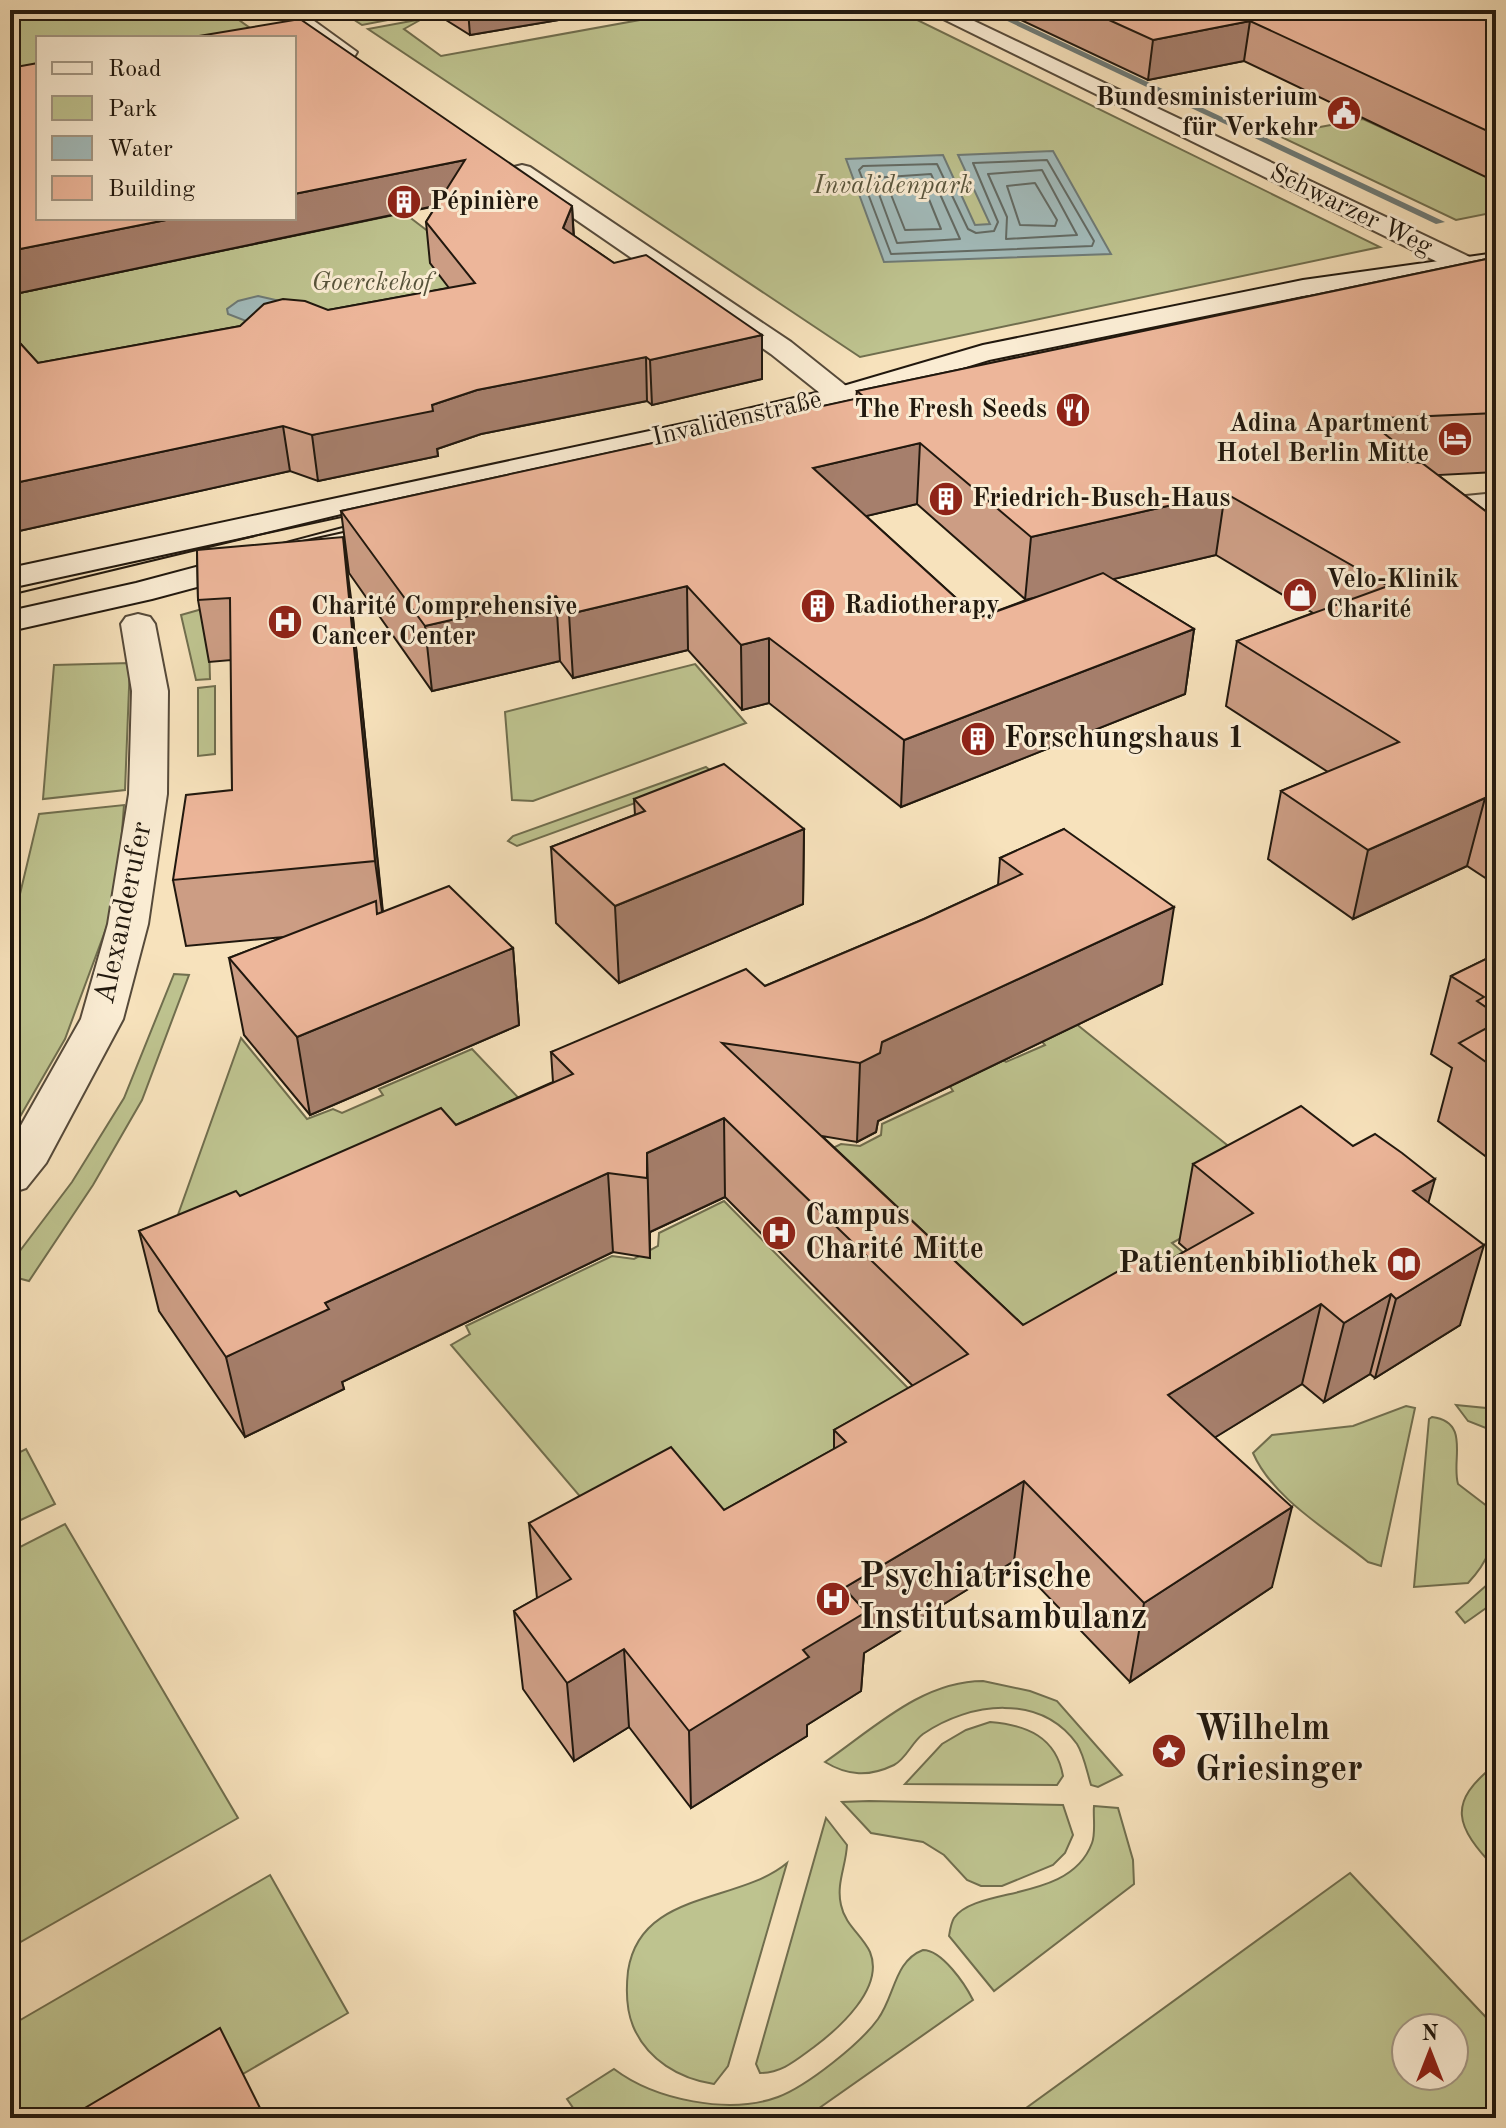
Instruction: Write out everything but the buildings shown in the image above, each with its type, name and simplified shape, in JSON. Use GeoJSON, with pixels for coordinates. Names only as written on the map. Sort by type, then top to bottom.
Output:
{"type":"FeatureCollection","features":[{"type":"Feature","properties":{"kind":"street"},"geometry":{"type":"LineString","coordinates":[[286,10],[359,60]]}},
{"type":"Feature","properties":{"kind":"street","name":"Schwarzer Weg"},"geometry":{"type":"LineString","coordinates":[[935,10],[1463,279]]}},
{"type":"Feature","properties":{"kind":"street"},"geometry":{"type":"LineString","coordinates":[[508,163],[781,348],[870,419]]}},
{"type":"Feature","properties":{"kind":"street","name":"Invalidenstraße"},"geometry":{"type":"LineString","coordinates":[[1463,279],[1496,261]]}},
{"type":"Feature","properties":{"kind":"street","name":"Invalidenstraße"},"geometry":{"type":"LineString","coordinates":[[10,578],[841,396],[983,353],[1291,290],[1463,279],[1496,284]]}},
{"type":"Feature","properties":{"kind":"street","name":"Invalidenstraße"},"geometry":{"type":"LineString","coordinates":[[10,621],[140,592],[374,528],[813,433],[900,411]]}},
{"type":"Feature","properties":{"kind":"street"},"geometry":{"type":"LineString","coordinates":[[1397,513],[1496,502]]}},
{"type":"Feature","properties":{"kind":"street","name":"Alexanderufer"},"geometry":{"type":"LineString","coordinates":[[10,1177],[30,1152],[102,1019],[128,924],[148,794],[150,691],[138,624]]}},
{"type":"Feature","properties":{"kind":"green space"},"geometry":{"type":"Polygon","coordinates":[[[10,10],[225,10],[261,36],[36,36],[36,94],[10,99],[10,10]]]}},
{"type":"Feature","properties":{"kind":"green space"},"geometry":{"type":"Polygon","coordinates":[[[339,10],[440,10],[362,25],[339,10]]]}},
{"type":"Feature","properties":{"kind":"green space","name":"Invalidenpark"},"geometry":{"type":"Polygon","coordinates":[[[695,10],[897,10],[1380,247],[860,357],[368,29],[422,19],[404,29],[441,56],[695,10]]]}},
{"type":"Feature","properties":{"kind":"green space"},"geometry":{"type":"Polygon","coordinates":[[[1363,119],[1496,180],[1496,212],[1456,220],[1277,135],[1363,119]]]}},
{"type":"Feature","properties":{"kind":"green space","name":"Goerckehof"},"geometry":{"type":"Polygon","coordinates":[[[404,213],[450,248],[477,286],[48,407],[10,364],[10,295],[404,213]]]}},
{"type":"Feature","properties":{"kind":"green space"},"geometry":{"type":"Polygon","coordinates":[[[234,600],[208,611],[210,679],[196,680],[181,615],[234,600]]]}},
{"type":"Feature","properties":{"kind":"green space"},"geometry":{"type":"Polygon","coordinates":[[[130,663],[125,790],[43,799],[54,665],[130,663]]]}},
{"type":"Feature","properties":{"kind":"green space"},"geometry":{"type":"Polygon","coordinates":[[[695,664],[746,723],[533,801],[512,800],[505,712],[695,664]]]}},
{"type":"Feature","properties":{"kind":"green space"},"geometry":{"type":"Polygon","coordinates":[[[215,686],[215,754],[198,756],[198,688],[215,686]]]}},
{"type":"Feature","properties":{"kind":"green space"},"geometry":{"type":"Polygon","coordinates":[[[706,767],[715,774],[517,846],[508,841],[513,836],[706,767]]]}},
{"type":"Feature","properties":{"kind":"green space"},"geometry":{"type":"Polygon","coordinates":[[[124,805],[117,899],[65,1039],[10,1134],[10,936],[39,814],[124,805]]]}},
{"type":"Feature","properties":{"kind":"green space"},"geometry":{"type":"Polygon","coordinates":[[[174,974],[189,975],[142,1100],[93,1185],[29,1281],[10,1276],[10,1264],[72,1182],[124,1098],[174,974]]]}},
{"type":"Feature","properties":{"kind":"green space"},"geometry":{"type":"Polygon","coordinates":[[[1075,1023],[1277,1185],[1172,1243],[1230,1292],[1044,1382],[782,1173],[841,1144],[860,1146],[881,1135],[882,1124],[953,1091],[949,1085],[1001,1059],[1006,1062],[1045,1045],[1039,1038],[1075,1023]]]}},
{"type":"Feature","properties":{"kind":"green space"},"geometry":{"type":"Polygon","coordinates":[[[241,1038],[307,1119],[333,1109],[342,1113],[383,1095],[379,1089],[472,1049],[570,1152],[154,1282],[241,1038]]]}},
{"type":"Feature","properties":{"kind":"green space"},"geometry":{"type":"Polygon","coordinates":[[[724,1201],[964,1445],[624,1548],[451,1345],[470,1334],[466,1326],[612,1256],[634,1259],[658,1246],[659,1233],[724,1201]]]}},
{"type":"Feature","properties":{"kind":"green space"},"geometry":{"type":"Polygon","coordinates":[[[1456,1405],[1496,1409],[1496,1432],[1468,1421],[1456,1405]]]}},
{"type":"Feature","properties":{"kind":"green space"},"geometry":{"type":"Polygon","coordinates":[[[1406,1406],[1415,1408],[1381,1566],[1368,1562],[1288,1500],[1262,1470],[1253,1453],[1272,1435],[1353,1426],[1406,1406]]]}},
{"type":"Feature","properties":{"kind":"green space"},"geometry":{"type":"Polygon","coordinates":[[[1432,1417],[1452,1426],[1457,1443],[1458,1484],[1496,1513],[1496,1523],[1486,1559],[1468,1583],[1414,1587],[1429,1419],[1432,1417]]]}},
{"type":"Feature","properties":{"kind":"green space"},"geometry":{"type":"Polygon","coordinates":[[[26,1449],[55,1504],[10,1525],[10,1457],[26,1449]]]}},
{"type":"Feature","properties":{"kind":"green space"},"geometry":{"type":"Polygon","coordinates":[[[65,1524],[238,1818],[10,1948],[10,1552],[65,1524]]]}},
{"type":"Feature","properties":{"kind":"green space"},"geometry":{"type":"Polygon","coordinates":[[[1496,1577],[1496,1601],[1465,1623],[1456,1612],[1496,1577]]]}},
{"type":"Feature","properties":{"kind":"green space"},"geometry":{"type":"Polygon","coordinates":[[[983,1681],[1030,1691],[1057,1701],[1122,1775],[1098,1787],[1091,1785],[1077,1744],[1062,1728],[1044,1716],[1004,1708],[962,1715],[942,1723],[919,1737],[906,1755],[885,1769],[867,1773],[850,1772],[825,1762],[919,1698],[961,1683],[983,1681]]]}},
{"type":"Feature","properties":{"kind":"green space"},"geometry":{"type":"Polygon","coordinates":[[[990,1722],[1028,1730],[1047,1743],[1063,1776],[1057,1785],[905,1784],[942,1744],[966,1730],[990,1722]]]}},
{"type":"Feature","properties":{"kind":"green space"},"geometry":{"type":"Polygon","coordinates":[[[1496,1764],[1496,1869],[1472,1840],[1462,1815],[1469,1791],[1496,1764]]]}},
{"type":"Feature","properties":{"kind":"green space"},"geometry":{"type":"Polygon","coordinates":[[[842,1802],[1063,1805],[1073,1835],[1065,1853],[1053,1865],[1002,1886],[981,1886],[967,1880],[944,1855],[923,1842],[871,1833],[842,1802]]]}},
{"type":"Feature","properties":{"kind":"green space"},"geometry":{"type":"Polygon","coordinates":[[[1094,1806],[1118,1808],[1133,1860],[1134,1884],[994,1991],[949,1936],[954,1918],[965,1908],[982,1901],[1044,1885],[1064,1876],[1081,1862],[1092,1843],[1094,1806]]]}},
{"type":"Feature","properties":{"kind":"green space"},"geometry":{"type":"Polygon","coordinates":[[[826,1818],[847,1845],[840,1890],[841,1905],[846,1918],[870,1952],[873,1966],[871,1980],[857,2006],[824,2039],[788,2065],[760,2073],[756,2064],[826,1818]]]}},
{"type":"Feature","properties":{"kind":"green space"},"geometry":{"type":"Polygon","coordinates":[[[787,1863],[728,2066],[714,2084],[689,2078],[666,2066],[647,2049],[631,2019],[627,1978],[636,1945],[651,1926],[671,1912],[767,1876],[787,1863]]]}},
{"type":"Feature","properties":{"kind":"green space"},"geometry":{"type":"Polygon","coordinates":[[[1350,1873],[1496,2028],[1496,2118],[1040,2118],[1022,2111],[1350,1873]]]}},
{"type":"Feature","properties":{"kind":"green space"},"geometry":{"type":"Polygon","coordinates":[[[270,1875],[348,2013],[167,2118],[10,2118],[10,2026],[270,1875]]]}},
{"type":"Feature","properties":{"kind":"green space"},"geometry":{"type":"Polygon","coordinates":[[[923,1950],[930,1951],[945,1962],[973,2000],[805,2118],[580,2118],[567,2099],[614,2069],[650,2089],[715,2104],[759,2102],[790,2092],[846,2052],[870,2029],[884,2010],[906,1962],[923,1950]]]}},
{"type":"Feature","properties":{"kind":"water"},"geometry":{"type":"Polygon","coordinates":[[[1053,151],[1111,254],[884,262],[846,159],[943,155],[975,225],[990,224],[958,155],[1053,151]]]}},
{"type":"Feature","properties":{"kind":"water"},"geometry":{"type":"Polygon","coordinates":[[[258,296],[289,303],[246,321],[228,314],[227,309],[238,301],[258,296]]]}},
{"type":"Feature","properties":{"kind":"waterway"},"geometry":{"type":"LineString","coordinates":[[988,10],[1440,222]]}},
{"type":"Feature","properties":{"kind":"tram line"},"geometry":{"type":"LineString","coordinates":[[10,595],[362,510]]}},
{"type":"Feature","properties":{"kind":"tram line"},"geometry":{"type":"LineString","coordinates":[[280,546],[366,527]]}},
{"type":"Feature","properties":{"kind":"place","name":"Bundesministerium für Verkehr"},"geometry":{"type":"Point","coordinates":[1344,113]}},
{"type":"Feature","properties":{"kind":"place","name":"Pépinière"},"geometry":{"type":"Point","coordinates":[404,202]}},
{"type":"Feature","properties":{"kind":"place","name":"The Fresh Seeds"},"geometry":{"type":"Point","coordinates":[1073,410]}},
{"type":"Feature","properties":{"kind":"place","name":"Adina Apartment Hotel Berlin Mitte"},"geometry":{"type":"Point","coordinates":[1455,439]}},
{"type":"Feature","properties":{"kind":"place","name":"Friedrich-Busch-Haus"},"geometry":{"type":"Point","coordinates":[946,499]}},
{"type":"Feature","properties":{"kind":"place","name":"Velo-Klinik Charité"},"geometry":{"type":"Point","coordinates":[1300,595]}},
{"type":"Feature","properties":{"kind":"place","name":"Radiotherapy"},"geometry":{"type":"Point","coordinates":[818,606]}},
{"type":"Feature","properties":{"kind":"place","name":"Charité Comprehensive Cancer Center"},"geometry":{"type":"Point","coordinates":[285,622]}},
{"type":"Feature","properties":{"kind":"place","name":"Forschungshaus 1"},"geometry":{"type":"Point","coordinates":[978,739]}},
{"type":"Feature","properties":{"kind":"place","name":"Campus Charité Mitte"},"geometry":{"type":"Point","coordinates":[779,1233]}},
{"type":"Feature","properties":{"kind":"place","name":"Patientenbibliothek"},"geometry":{"type":"Point","coordinates":[1404,1264]}},
{"type":"Feature","properties":{"kind":"place","name":"Psychiatrische Institutsambulanz"},"geometry":{"type":"Point","coordinates":[833,1599]}},
{"type":"Feature","properties":{"kind":"place","name":"Wilhelm Griesinger"},"geometry":{"type":"Point","coordinates":[1169,1751]}}]}
